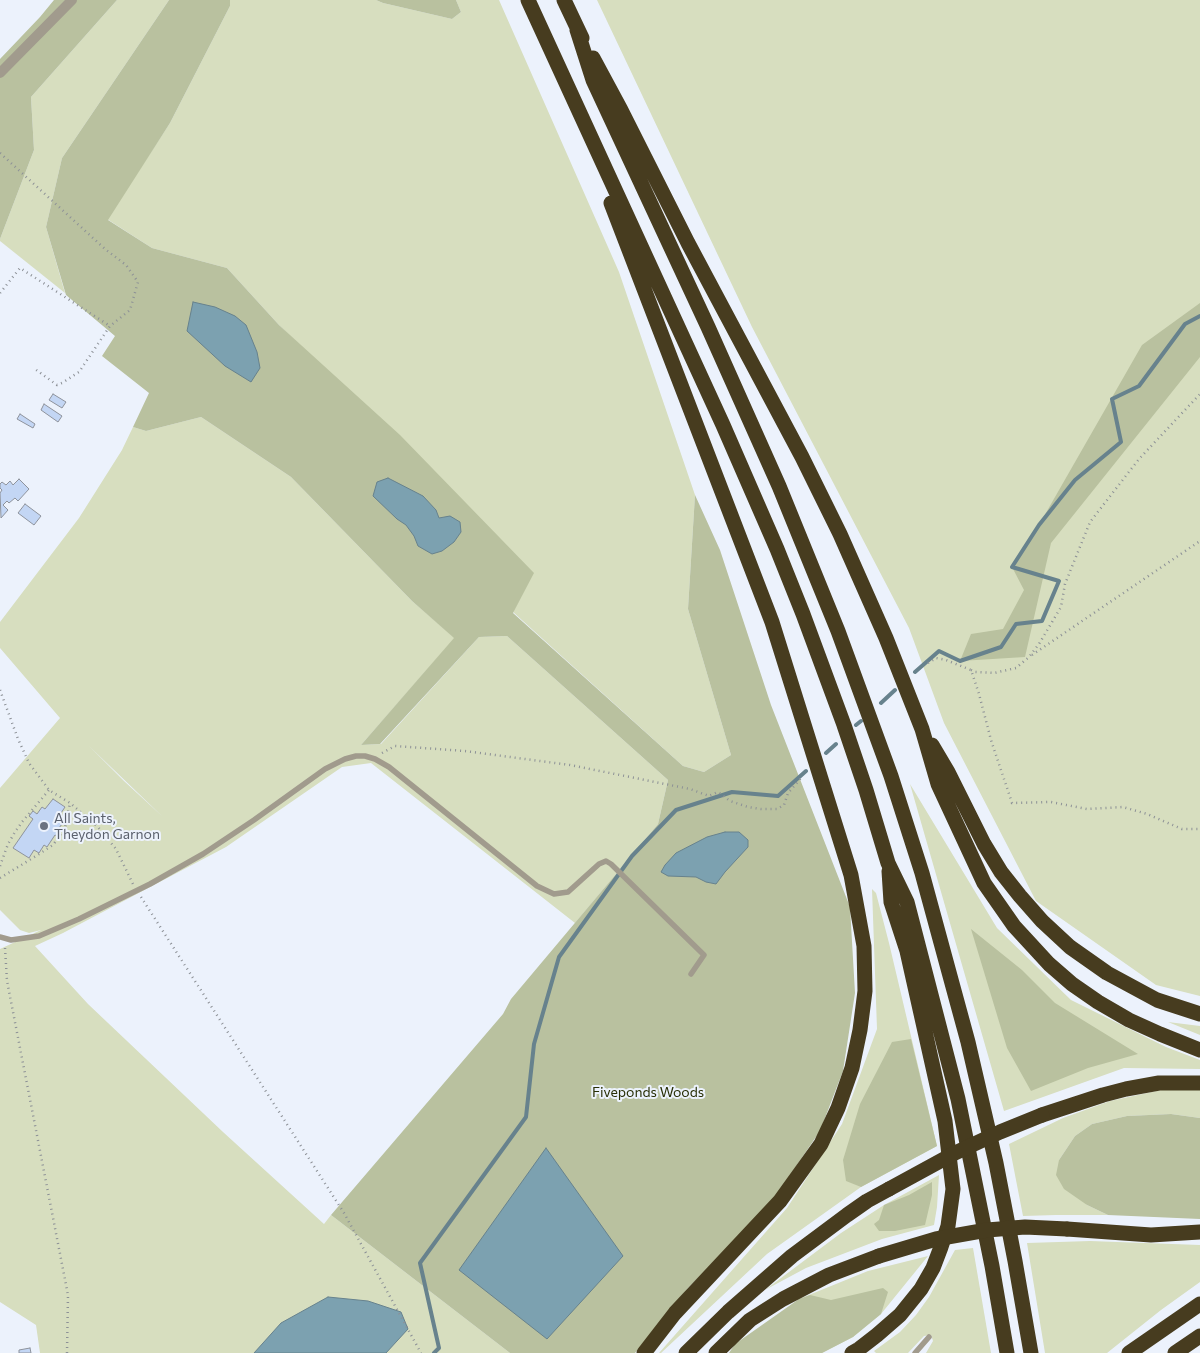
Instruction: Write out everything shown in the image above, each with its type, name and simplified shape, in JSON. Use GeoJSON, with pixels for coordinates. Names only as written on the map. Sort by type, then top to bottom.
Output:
{"type":"FeatureCollection","features":[{"type":"Feature","properties":{"kind":"highway"},"geometry":{"type":"LineString","coordinates":[[528,0],[723,425],[777,549],[844,724],[888,863],[907,902],[958,1099],[992,1266],[1007,1353]]}},
{"type":"Feature","properties":{"kind":"highway"},"geometry":{"type":"LineString","coordinates":[[564,0],[688,243],[756,368],[821,494],[860,579],[922,728],[938,784],[984,883],[1014,926],[1049,964],[1072,984],[1129,1020],[1200,1050]]}},
{"type":"Feature","properties":{"kind":"highway"},"geometry":{"type":"LineString","coordinates":[[578,30],[592,80],[780,486],[838,631],[891,776],[922,873],[968,1042],[1000,1183],[1031,1353]]}},
{"type":"Feature","properties":{"kind":"highway"},"geometry":{"type":"LineString","coordinates":[[558,67],[772,622],[851,875],[864,946],[865,991],[860,1030],[852,1068],[838,1108],[821,1144],[780,1201],[675,1313],[644,1353]]}},
{"type":"Feature","properties":{"kind":"highway"},"geometry":{"type":"LineString","coordinates":[[922,728],[948,772],[984,844],[1001,872],[1042,921],[1070,947],[1107,973],[1158,1000],[1200,1014]]}},
{"type":"Feature","properties":{"kind":"highway"},"geometry":{"type":"LineString","coordinates":[[852,1353],[900,1315],[921,1289],[933,1268],[948,1226],[952,1189],[945,1121],[907,951],[891,902],[888,863]]}},
{"type":"Feature","properties":{"kind":"highway"},"geometry":{"type":"LineString","coordinates":[[716,1353],[724,1331],[756,1286],[822,1232],[867,1201],[955,1153],[1042,1115],[1103,1094],[1126,1089],[1159,1083],[1200,1083]]}},
{"type":"Feature","properties":{"kind":"highway"},"geometry":{"type":"LineString","coordinates":[[686,1353],[724,1331],[750,1320],[790,1294],[879,1256],[928,1241],[987,1230],[1025,1227],[1150,1235],[1200,1232]]}},
{"type":"Feature","properties":{"kind":"highway"},"geometry":{"type":"LineString","coordinates":[[1150,1235],[1173,1241],[1200,1240]]}},
{"type":"Feature","properties":{"kind":"highway"},"geometry":{"type":"LineString","coordinates":[[1129,1353],[1200,1304]]}},
{"type":"Feature","properties":{"kind":"highway"},"geometry":{"type":"LineString","coordinates":[[1175,1353],[1200,1336]]}},
{"type":"Feature","properties":{"kind":"street"},"geometry":{"type":"LineString","coordinates":[[0,73],[72,0]]}},
{"type":"Feature","properties":{"kind":"lane"},"geometry":{"type":"LineString","coordinates":[[2,937],[11,940],[39,936],[79,919],[203,854],[324,769],[344,759],[365,756],[375,758],[389,767],[538,886],[554,894],[568,892],[599,864],[606,861],[611,864],[704,955],[691,974]]}},
{"type":"Feature","properties":{"kind":"lane"},"geometry":{"type":"LineString","coordinates":[[915,1353],[929,1337]]}},
{"type":"Feature","properties":{"kind":"path"},"geometry":{"type":"LineString","coordinates":[[0,153],[105,249],[126,265],[138,282],[130,310],[110,326],[79,372],[57,385],[35,369]]}},
{"type":"Feature","properties":{"kind":"path"},"geometry":{"type":"LineString","coordinates":[[0,293],[20,268],[110,326]]}},
{"type":"Feature","properties":{"kind":"path"},"geometry":{"type":"LineString","coordinates":[[1029,657],[1061,607],[1065,584],[1090,522],[1139,459],[1200,394]]}},
{"type":"Feature","properties":{"kind":"path"},"geometry":{"type":"LineString","coordinates":[[928,663],[936,658],[975,672],[994,673],[1016,668],[1029,657],[1200,541]]}},
{"type":"Feature","properties":{"kind":"path"},"geometry":{"type":"LineString","coordinates":[[971,670],[990,740],[1012,803],[1052,802],[1087,809],[1123,807],[1147,814],[1182,829],[1200,829]]}},
{"type":"Feature","properties":{"kind":"path"},"geometry":{"type":"LineString","coordinates":[[0,690],[29,763],[49,790],[70,803],[98,827],[116,849],[136,890],[344,1213],[422,1353]]}},
{"type":"Feature","properties":{"kind":"path"},"geometry":{"type":"LineString","coordinates":[[375,758],[384,751],[396,746],[465,751],[570,764],[690,789],[709,796],[718,792],[730,801],[761,810],[777,809],[784,805],[788,793],[801,778]]}},
{"type":"Feature","properties":{"kind":"path"},"geometry":{"type":"LineString","coordinates":[[0,866],[8,844],[15,832],[49,790]]}},
{"type":"Feature","properties":{"kind":"path"},"geometry":{"type":"LineString","coordinates":[[0,878],[53,845],[65,828],[70,803]]}},
{"type":"Feature","properties":{"kind":"path"},"geometry":{"type":"LineString","coordinates":[[2,937],[7,981],[68,1295],[67,1353]]}},
{"type":"Feature","properties":{"kind":"green space"},"geometry":{"type":"Polygon","coordinates":[[[54,0],[117,0],[31,97],[34,150],[0,239],[0,59],[54,0]]]}},
{"type":"Feature","properties":{"kind":"green space"},"geometry":{"type":"Polygon","coordinates":[[[117,0],[169,0],[62,158],[46,227],[65,293],[0,241],[0,239],[34,150],[31,97],[117,0]]]}},
{"type":"Feature","properties":{"kind":"green space","name":"Fiveponds Woods"},"geometry":{"type":"Polygon","coordinates":[[[169,0],[230,0],[230,6],[170,123],[108,220],[152,248],[227,268],[279,325],[400,435],[534,573],[513,613],[683,766],[704,772],[731,755],[688,609],[695,495],[720,550],[771,705],[850,907],[855,993],[843,1071],[820,1131],[771,1203],[688,1288],[635,1353],[510,1353],[331,1215],[503,1014],[511,999],[658,824],[668,780],[507,636],[479,637],[380,744],[361,745],[454,638],[412,601],[291,477],[201,417],[146,431],[133,427],[149,393],[102,356],[115,336],[66,295],[46,227],[62,158],[169,0]]]}},
{"type":"Feature","properties":{"kind":"green space"},"geometry":{"type":"Polygon","coordinates":[[[230,0],[376,0],[452,19],[461,12],[456,0],[499,0],[619,272],[695,495],[688,609],[731,755],[704,772],[683,766],[513,612],[533,573],[279,325],[227,268],[152,248],[107,219],[170,123],[230,6],[230,0]]]}},
{"type":"Feature","properties":{"kind":"green space"},"geometry":{"type":"Polygon","coordinates":[[[376,0],[456,0],[461,12],[452,19],[376,0]]]}},
{"type":"Feature","properties":{"kind":"green space"},"geometry":{"type":"Polygon","coordinates":[[[597,0],[1200,0],[1200,996],[1156,985],[1036,901],[944,723],[909,628],[752,327],[597,0]]]}},
{"type":"Feature","properties":{"kind":"green space"},"geometry":{"type":"Polygon","coordinates":[[[1200,303],[1200,357],[1051,543],[1025,657],[960,661],[971,634],[1003,629],[1024,590],[1012,567],[1039,525],[1142,345],[1200,303]]]}},
{"type":"Feature","properties":{"kind":"green space"},"geometry":{"type":"Polygon","coordinates":[[[201,417],[291,477],[412,601],[455,638],[361,745],[381,744],[479,637],[507,636],[668,780],[658,824],[575,923],[371,763],[342,767],[226,847],[35,946],[88,1004],[223,1132],[324,1224],[331,1215],[510,1353],[40,1353],[36,1325],[0,1302],[0,949],[41,930],[29,933],[20,930],[0,910],[0,788],[60,718],[0,648],[0,622],[79,518],[122,450],[133,427],[146,431],[201,417]],[[89,746],[124,781],[163,817],[89,746]]]}},
{"type":"Feature","properties":{"kind":"green space"},"geometry":{"type":"Polygon","coordinates":[[[910,784],[997,928],[1071,1000],[1166,1047],[1200,1060],[1200,1069],[1124,1068],[1004,1111],[910,784]]]}},
{"type":"Feature","properties":{"kind":"green space"},"geometry":{"type":"Polygon","coordinates":[[[872,889],[876,893],[889,943],[937,1146],[861,1187],[767,1254],[659,1353],[787,1208],[842,1124],[877,1029],[872,889]]]}},
{"type":"Feature","properties":{"kind":"green space"},"geometry":{"type":"Polygon","coordinates":[[[971,929],[1022,970],[1055,1003],[1138,1054],[1088,1068],[1031,1091],[1007,1048],[971,929]]]}},
{"type":"Feature","properties":{"kind":"green space"},"geometry":{"type":"Polygon","coordinates":[[[1168,1022],[1200,1026],[1200,1035],[1168,1022]]]}},
{"type":"Feature","properties":{"kind":"green space"},"geometry":{"type":"Polygon","coordinates":[[[911,1039],[937,1146],[861,1187],[846,1181],[843,1160],[860,1104],[892,1042],[911,1039]]]}},
{"type":"Feature","properties":{"kind":"green space"},"geometry":{"type":"Polygon","coordinates":[[[1200,1089],[1200,1118],[1171,1114],[1127,1116],[1092,1124],[1075,1136],[1059,1160],[1087,1205],[1108,1215],[1023,1216],[1009,1144],[1063,1118],[1110,1101],[1161,1090],[1200,1089]]]}},
{"type":"Feature","properties":{"kind":"green space"},"geometry":{"type":"Polygon","coordinates":[[[1171,1114],[1200,1118],[1200,1219],[1108,1215],[1087,1205],[1064,1189],[1056,1175],[1059,1160],[1075,1136],[1092,1124],[1127,1116],[1171,1114]]]}},
{"type":"Feature","properties":{"kind":"green space"},"geometry":{"type":"Polygon","coordinates":[[[939,1175],[934,1225],[882,1239],[806,1268],[765,1290],[841,1233],[884,1205],[939,1175]]]}},
{"type":"Feature","properties":{"kind":"green space"},"geometry":{"type":"Polygon","coordinates":[[[932,1182],[932,1195],[925,1225],[895,1231],[879,1231],[874,1224],[879,1220],[884,1205],[909,1195],[932,1182]]]}},
{"type":"Feature","properties":{"kind":"green space"},"geometry":{"type":"Polygon","coordinates":[[[1090,1241],[1200,1245],[1200,1282],[1107,1353],[1045,1353],[1027,1243],[1090,1241]]]}},
{"type":"Feature","properties":{"kind":"green space"},"geometry":{"type":"Polygon","coordinates":[[[973,1248],[991,1353],[926,1353],[933,1341],[931,1335],[924,1336],[908,1353],[876,1353],[874,1351],[900,1332],[916,1315],[929,1297],[955,1250],[973,1248]]]}},
{"type":"Feature","properties":{"kind":"green space"},"geometry":{"type":"Polygon","coordinates":[[[928,1256],[881,1314],[853,1337],[822,1353],[729,1353],[799,1299],[868,1271],[928,1256]]]}},
{"type":"Feature","properties":{"kind":"green space"},"geometry":{"type":"Polygon","coordinates":[[[883,1288],[888,1292],[881,1314],[853,1337],[822,1353],[729,1353],[735,1344],[799,1299],[810,1295],[831,1300],[883,1288]]]}},
{"type":"Feature","properties":{"kind":"water"},"geometry":{"type":"Polygon","coordinates":[[[193,302],[215,307],[235,316],[246,325],[257,352],[260,368],[251,382],[225,366],[187,331],[193,302]]]}},
{"type":"Feature","properties":{"kind":"water"},"geometry":{"type":"Polygon","coordinates":[[[388,478],[423,496],[436,510],[439,518],[450,516],[460,522],[461,532],[454,542],[442,551],[432,554],[418,546],[406,525],[373,496],[377,482],[388,478]]]}},
{"type":"Feature","properties":{"kind":"water"},"geometry":{"type":"Polygon","coordinates":[[[725,832],[739,832],[748,840],[748,847],[716,884],[696,877],[668,876],[661,872],[676,853],[707,837],[725,832]]]}},
{"type":"Feature","properties":{"kind":"water"},"geometry":{"type":"Polygon","coordinates":[[[546,1148],[623,1256],[547,1339],[459,1270],[546,1148]]]}},
{"type":"Feature","properties":{"kind":"water"},"geometry":{"type":"Polygon","coordinates":[[[328,1297],[368,1301],[401,1312],[408,1329],[386,1353],[254,1353],[281,1323],[328,1297]]]}},
{"type":"Feature","properties":{"kind":"building"},"geometry":{"type":"Polygon","coordinates":[[[53,394],[66,402],[62,408],[49,400],[53,394]]]}},
{"type":"Feature","properties":{"kind":"building"},"geometry":{"type":"Polygon","coordinates":[[[44,404],[62,416],[58,422],[41,410],[44,404]]]}},
{"type":"Feature","properties":{"kind":"building"},"geometry":{"type":"Polygon","coordinates":[[[20,414],[35,424],[33,428],[17,419],[20,414]]]}},
{"type":"Feature","properties":{"kind":"building"},"geometry":{"type":"Polygon","coordinates":[[[19,479],[29,489],[18,501],[15,498],[3,505],[8,510],[1,518],[0,493],[2,490],[0,484],[2,482],[6,485],[10,481],[13,485],[19,479]]]}},
{"type":"Feature","properties":{"kind":"building"},"geometry":{"type":"Polygon","coordinates":[[[25,504],[41,516],[34,525],[18,513],[25,504]]]}},
{"type":"Feature","properties":{"kind":"building","name":"All Saints, Theydon Garnon"},"geometry":{"type":"Polygon","coordinates":[[[53,799],[65,807],[58,820],[63,823],[58,829],[61,830],[47,847],[44,845],[39,853],[34,850],[29,858],[13,848],[33,819],[29,816],[33,811],[37,814],[42,807],[45,809],[53,799]]]}},
{"type":"Feature","properties":{"kind":"building"},"geometry":{"type":"Polygon","coordinates":[[[30,1348],[31,1353],[19,1353],[19,1350],[30,1348]]]}},
{"type":"Feature","properties":{"kind":"waterway"},"geometry":{"type":"LineString","coordinates":[[915,672],[939,651],[960,661],[1001,647],[1016,624],[1042,621],[1059,581],[1012,567],[1039,525],[1075,480],[1121,442],[1112,399],[1139,386],[1185,324],[1200,316]]}},
{"type":"Feature","properties":{"kind":"waterway"},"geometry":{"type":"LineString","coordinates":[[881,703],[895,690]]}},
{"type":"Feature","properties":{"kind":"waterway"},"geometry":{"type":"LineString","coordinates":[[856,725],[861,721]]}},
{"type":"Feature","properties":{"kind":"waterway"},"geometry":{"type":"LineString","coordinates":[[826,753],[836,744]]}},
{"type":"Feature","properties":{"kind":"waterway"},"geometry":{"type":"LineString","coordinates":[[434,1353],[439,1348],[420,1263],[526,1117],[534,1044],[559,957],[632,856],[676,810],[732,792],[778,796],[806,771]]}},
{"type":"Feature","properties":{"kind":"place","name":"All Saints, Theydon Garnon"},"geometry":{"type":"Point","coordinates":[44,826]}}]}
